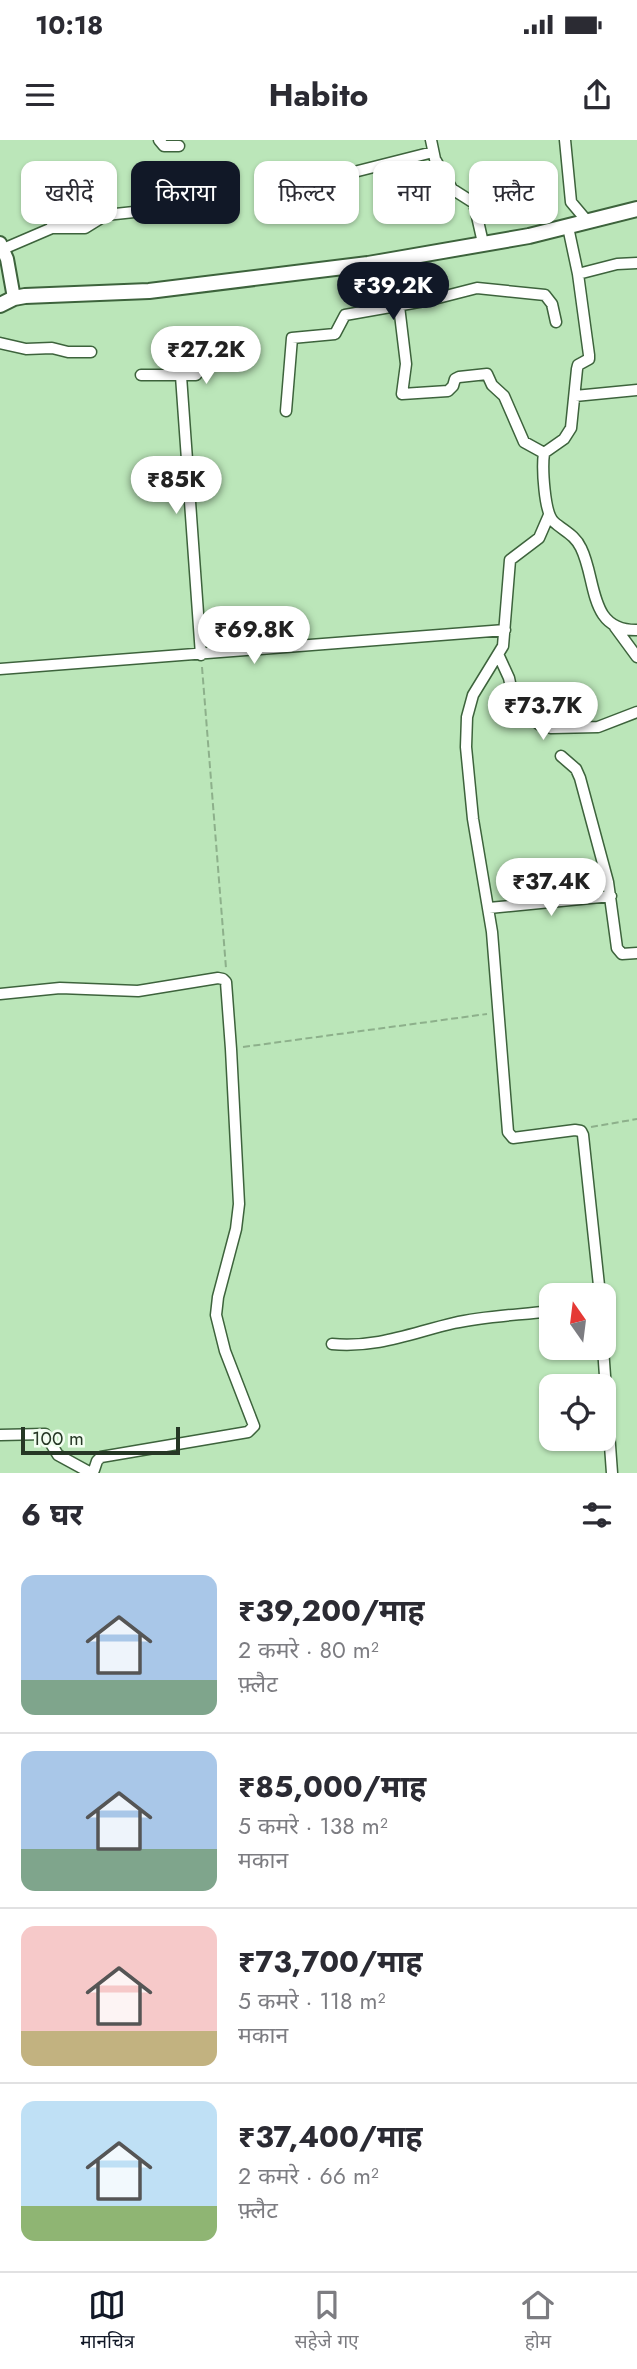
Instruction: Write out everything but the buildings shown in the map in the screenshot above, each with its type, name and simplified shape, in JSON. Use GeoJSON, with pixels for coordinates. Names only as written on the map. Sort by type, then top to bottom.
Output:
{"type":"FeatureCollection","features":[{"type":"Feature","properties":{"kind":"main road"},"geometry":{"type":"LineString","coordinates":[[0,305],[14,298],[149,291],[368,264],[529,236],[637,209]]}},
{"type":"Feature","properties":{"kind":"street"},"geometry":{"type":"LineString","coordinates":[[159,140],[164,146],[179,146]]}},
{"type":"Feature","properties":{"kind":"street"},"geometry":{"type":"LineString","coordinates":[[431,140],[433,152],[452,189],[469,199]]}},
{"type":"Feature","properties":{"kind":"street"},"geometry":{"type":"LineString","coordinates":[[565,140],[571,202],[587,221]]}},
{"type":"Feature","properties":{"kind":"street"},"geometry":{"type":"LineString","coordinates":[[359,171],[433,152]]}},
{"type":"Feature","properties":{"kind":"street"},"geometry":{"type":"LineString","coordinates":[[14,298],[2,253],[52,228],[85,228],[106,215],[131,212]]}},
{"type":"Feature","properties":{"kind":"street"},"geometry":{"type":"LineString","coordinates":[[52,224],[52,228]]}},
{"type":"Feature","properties":{"kind":"street"},"geometry":{"type":"LineString","coordinates":[[480,224],[483,243]]}},
{"type":"Feature","properties":{"kind":"street"},"geometry":{"type":"LineString","coordinates":[[544,453],[569,434],[573,420],[577,369],[589,359],[578,274],[568,227]]}},
{"type":"Feature","properties":{"kind":"street"},"geometry":{"type":"LineString","coordinates":[[578,274],[617,264],[637,263]]}},
{"type":"Feature","properties":{"kind":"street"},"geometry":{"type":"LineString","coordinates":[[286,411],[292,338],[331,336],[339,331],[345,315],[477,288],[494,288],[545,295],[552,303],[556,323]]}},
{"type":"Feature","properties":{"kind":"street"},"geometry":{"type":"LineString","coordinates":[[399,306],[406,364],[402,394],[448,391],[459,377],[487,374],[492,385],[504,396],[524,442],[544,453]]}},
{"type":"Feature","properties":{"kind":"street"},"geometry":{"type":"LineString","coordinates":[[141,374],[181,376],[199,373],[202,351],[208,345],[252,342]]}},
{"type":"Feature","properties":{"kind":"street"},"geometry":{"type":"LineString","coordinates":[[0,343],[26,349],[91,352]]}},
{"type":"Feature","properties":{"kind":"street"},"geometry":{"type":"LineString","coordinates":[[181,376],[201,655]]}},
{"type":"Feature","properties":{"kind":"street"},"geometry":{"type":"LineString","coordinates":[[575,396],[637,390]]}},
{"type":"Feature","properties":{"kind":"street"},"geometry":{"type":"LineString","coordinates":[[544,453],[549,516],[541,535],[510,560],[503,646],[472,695],[466,737],[473,819],[489,908],[510,1136],[519,1138],[581,1131],[585,1140],[599,1283]]}},
{"type":"Feature","properties":{"kind":"street"},"geometry":{"type":"LineString","coordinates":[[549,516],[579,543],[599,608],[637,657]]}},
{"type":"Feature","properties":{"kind":"street"},"geometry":{"type":"LineString","coordinates":[[615,626],[637,630]]}},
{"type":"Feature","properties":{"kind":"street"},"geometry":{"type":"LineString","coordinates":[[0,669],[505,630]]}},
{"type":"Feature","properties":{"kind":"street"},"geometry":{"type":"LineString","coordinates":[[498,653],[509,678],[515,708],[545,727],[598,727],[637,712]]}},
{"type":"Feature","properties":{"kind":"street"},"geometry":{"type":"LineString","coordinates":[[561,756],[576,769],[580,778],[611,897],[618,952],[637,953]]}},
{"type":"Feature","properties":{"kind":"street"},"geometry":{"type":"LineString","coordinates":[[489,908],[611,897]]}},
{"type":"Feature","properties":{"kind":"street"},"geometry":{"type":"LineString","coordinates":[[0,994],[60,988],[138,990],[223,979],[227,989],[231,1049],[238,1217],[216,1315],[228,1360],[254,1421],[252,1430],[102,1457],[97,1461],[94,1470],[89,1472],[58,1455],[45,1434],[0,1435]]}},
{"type":"Feature","properties":{"kind":"street"},"geometry":{"type":"LineString","coordinates":[[332,1344],[366,1344],[415,1335],[457,1322],[539,1312]]}},
{"type":"Feature","properties":{"kind":"street"},"geometry":{"type":"LineString","coordinates":[[604,1360],[611,1473]]}},
{"type":"Feature","properties":{"kind":"path"},"geometry":{"type":"LineString","coordinates":[[201,655],[226,969],[223,979]]}},
{"type":"Feature","properties":{"kind":"path"},"geometry":{"type":"LineString","coordinates":[[231,1049],[497,1012]]}},
{"type":"Feature","properties":{"kind":"path"},"geometry":{"type":"LineString","coordinates":[[581,1131],[607,1123],[637,1119]]}}]}
